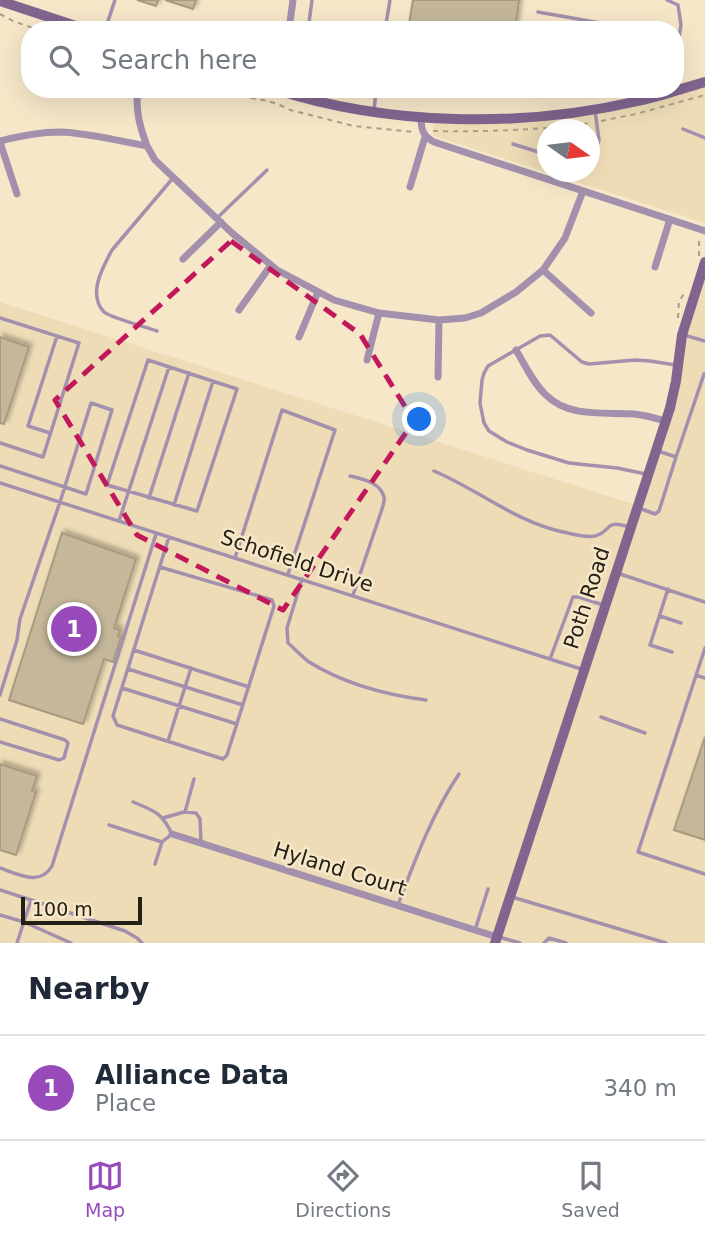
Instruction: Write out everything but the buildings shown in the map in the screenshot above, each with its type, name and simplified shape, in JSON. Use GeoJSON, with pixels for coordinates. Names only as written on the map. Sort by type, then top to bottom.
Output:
{"type":"FeatureCollection","features":[{"type":"Feature","properties":{"kind":"street"},"geometry":{"type":"LineString","coordinates":[[290,21],[293,0]]}},
{"type":"Feature","properties":{"kind":"street"},"geometry":{"type":"LineString","coordinates":[[0,1],[61,21]]}},
{"type":"Feature","properties":{"kind":"street"},"geometry":{"type":"LineString","coordinates":[[684,88],[705,82]]}},
{"type":"Feature","properties":{"kind":"street"},"geometry":{"type":"LineString","coordinates":[[137,98],[137,117],[155,160],[219,220],[277,270],[334,300],[379,313],[439,320],[465,318],[481,313],[516,292],[543,270],[565,238],[583,191]]}},
{"type":"Feature","properties":{"kind":"street"},"geometry":{"type":"LineString","coordinates":[[313,98],[374,112],[421,117],[500,119],[562,114],[650,98]]}},
{"type":"Feature","properties":{"kind":"street"},"geometry":{"type":"LineString","coordinates":[[410,187],[425,137],[421,117]]}},
{"type":"Feature","properties":{"kind":"street"},"geometry":{"type":"LineString","coordinates":[[17,194],[0,141],[61,132],[148,146]]}},
{"type":"Feature","properties":{"kind":"street"},"geometry":{"type":"LineString","coordinates":[[425,137],[705,231]]}},
{"type":"Feature","properties":{"kind":"street"},"geometry":{"type":"LineString","coordinates":[[655,267],[670,219]]}},
{"type":"Feature","properties":{"kind":"street"},"geometry":{"type":"LineString","coordinates":[[183,259],[219,220]]}},
{"type":"Feature","properties":{"kind":"street","name":"Poth Road"},"geometry":{"type":"LineString","coordinates":[[496,940],[674,393],[682,335],[705,263]]}},
{"type":"Feature","properties":{"kind":"street"},"geometry":{"type":"LineString","coordinates":[[239,310],[271,265]]}},
{"type":"Feature","properties":{"kind":"street"},"geometry":{"type":"LineString","coordinates":[[543,270],[591,313]]}},
{"type":"Feature","properties":{"kind":"street"},"geometry":{"type":"LineString","coordinates":[[299,337],[318,292]]}},
{"type":"Feature","properties":{"kind":"street"},"geometry":{"type":"LineString","coordinates":[[367,360],[379,313]]}},
{"type":"Feature","properties":{"kind":"street"},"geometry":{"type":"LineString","coordinates":[[438,377],[439,320]]}},
{"type":"Feature","properties":{"kind":"street"},"geometry":{"type":"LineString","coordinates":[[516,350],[538,388],[557,403],[576,411],[636,414],[665,421]]}},
{"type":"Feature","properties":{"kind":"street","name":"Hyland Court"},"geometry":{"type":"LineString","coordinates":[[172,834],[475,930],[496,940]]}},
{"type":"Feature","properties":{"kind":"lane"},"geometry":{"type":"LineString","coordinates":[[109,21],[115,0]]}},
{"type":"Feature","properties":{"kind":"lane"},"geometry":{"type":"LineString","coordinates":[[308,21],[312,0]]}},
{"type":"Feature","properties":{"kind":"lane"},"geometry":{"type":"LineString","coordinates":[[386,21],[390,0]]}},
{"type":"Feature","properties":{"kind":"lane"},"geometry":{"type":"LineString","coordinates":[[667,0],[678,5],[680,21]]}},
{"type":"Feature","properties":{"kind":"lane"},"geometry":{"type":"LineString","coordinates":[[538,12],[589,21]]}},
{"type":"Feature","properties":{"kind":"lane"},"geometry":{"type":"LineString","coordinates":[[374,112],[375,98]]}},
{"type":"Feature","properties":{"kind":"lane"},"geometry":{"type":"LineString","coordinates":[[594,109],[596,119]]}},
{"type":"Feature","properties":{"kind":"lane"},"geometry":{"type":"LineString","coordinates":[[683,129],[705,138]]}},
{"type":"Feature","properties":{"kind":"lane"},"geometry":{"type":"LineString","coordinates":[[513,144],[537,152]]}},
{"type":"Feature","properties":{"kind":"lane"},"geometry":{"type":"LineString","coordinates":[[219,220],[267,170]]}},
{"type":"Feature","properties":{"kind":"lane"},"geometry":{"type":"LineString","coordinates":[[157,331],[106,314],[95,293],[112,250],[175,177]]}},
{"type":"Feature","properties":{"kind":"lane"},"geometry":{"type":"LineString","coordinates":[[0,318],[79,343],[43,457],[0,443]]}},
{"type":"Feature","properties":{"kind":"lane"},"geometry":{"type":"LineString","coordinates":[[648,475],[617,468],[569,463],[507,442],[489,431],[484,423],[480,403],[482,380],[488,366],[546,334],[551,335],[582,362],[589,364],[635,360],[678,365]]}},
{"type":"Feature","properties":{"kind":"lane"},"geometry":{"type":"LineString","coordinates":[[682,335],[705,341]]}},
{"type":"Feature","properties":{"kind":"lane"},"geometry":{"type":"LineString","coordinates":[[51,433],[28,425],[57,336]]}},
{"type":"Feature","properties":{"kind":"lane"},"geometry":{"type":"LineString","coordinates":[[148,360],[190,373],[237,389],[197,511],[107,485],[148,360]]}},
{"type":"Feature","properties":{"kind":"lane"},"geometry":{"type":"LineString","coordinates":[[120,521],[169,367]]}},
{"type":"Feature","properties":{"kind":"lane"},"geometry":{"type":"LineString","coordinates":[[149,498],[190,373]]}},
{"type":"Feature","properties":{"kind":"lane"},"geometry":{"type":"LineString","coordinates":[[637,508],[655,514],[659,511],[704,374]]}},
{"type":"Feature","properties":{"kind":"lane"},"geometry":{"type":"LineString","coordinates":[[174,505],[213,381]]}},
{"type":"Feature","properties":{"kind":"lane"},"geometry":{"type":"LineString","coordinates":[[0,466],[64,487],[86,494],[112,410],[91,403],[64,487],[60,502],[20,619],[18,640],[0,695]]}},
{"type":"Feature","properties":{"kind":"lane"},"geometry":{"type":"LineString","coordinates":[[236,558],[282,410],[335,430],[288,574]]}},
{"type":"Feature","properties":{"kind":"lane"},"geometry":{"type":"LineString","coordinates":[[656,451],[676,457]]}},
{"type":"Feature","properties":{"kind":"lane"},"geometry":{"type":"LineString","coordinates":[[434,471],[551,530],[588,537],[601,533],[611,524],[631,527]]}},
{"type":"Feature","properties":{"kind":"lane"},"geometry":{"type":"LineString","coordinates":[[350,476],[366,480],[377,487],[384,497],[353,595]]}},
{"type":"Feature","properties":{"kind":"lane","name":"Schofield Drive"},"geometry":{"type":"LineString","coordinates":[[0,483],[584,670]]}},
{"type":"Feature","properties":{"kind":"lane"},"geometry":{"type":"LineString","coordinates":[[0,868],[38,878],[48,873],[52,866],[156,533]]}},
{"type":"Feature","properties":{"kind":"lane"},"geometry":{"type":"LineString","coordinates":[[160,567],[272,600],[274,606],[227,755],[223,759],[117,724],[114,716],[169,537]]}},
{"type":"Feature","properties":{"kind":"lane"},"geometry":{"type":"LineString","coordinates":[[615,573],[705,602]]}},
{"type":"Feature","properties":{"kind":"lane"},"geometry":{"type":"LineString","coordinates":[[302,579],[287,628],[288,643],[307,661],[329,673],[393,694],[426,700]]}},
{"type":"Feature","properties":{"kind":"lane"},"geometry":{"type":"LineString","coordinates":[[668,589],[650,645],[671,652]]}},
{"type":"Feature","properties":{"kind":"lane"},"geometry":{"type":"LineString","coordinates":[[550,659],[573,597],[604,606]]}},
{"type":"Feature","properties":{"kind":"lane"},"geometry":{"type":"LineString","coordinates":[[659,616],[681,623]]}},
{"type":"Feature","properties":{"kind":"lane"},"geometry":{"type":"LineString","coordinates":[[705,648],[638,852],[705,874]]}},
{"type":"Feature","properties":{"kind":"lane"},"geometry":{"type":"LineString","coordinates":[[134,650],[249,687]]}},
{"type":"Feature","properties":{"kind":"lane"},"geometry":{"type":"LineString","coordinates":[[168,741],[191,668]]}},
{"type":"Feature","properties":{"kind":"lane"},"geometry":{"type":"LineString","coordinates":[[128,669],[243,705]]}},
{"type":"Feature","properties":{"kind":"lane"},"geometry":{"type":"LineString","coordinates":[[696,675],[705,678]]}},
{"type":"Feature","properties":{"kind":"lane"},"geometry":{"type":"LineString","coordinates":[[122,688],[237,724]]}},
{"type":"Feature","properties":{"kind":"lane"},"geometry":{"type":"LineString","coordinates":[[601,717],[645,733]]}},
{"type":"Feature","properties":{"kind":"lane"},"geometry":{"type":"LineString","coordinates":[[0,719],[68,743],[64,758],[59,760],[0,742]]}},
{"type":"Feature","properties":{"kind":"lane"},"geometry":{"type":"LineString","coordinates":[[398,905],[423,842],[458,774]]}},
{"type":"Feature","properties":{"kind":"lane"},"geometry":{"type":"LineString","coordinates":[[185,812],[194,779]]}},
{"type":"Feature","properties":{"kind":"lane"},"geometry":{"type":"LineString","coordinates":[[133,802],[163,818],[172,834],[162,842],[155,864]]}},
{"type":"Feature","properties":{"kind":"lane"},"geometry":{"type":"LineString","coordinates":[[163,818],[185,812],[198,815],[202,844]]}},
{"type":"Feature","properties":{"kind":"lane"},"geometry":{"type":"LineString","coordinates":[[109,825],[162,842]]}},
{"type":"Feature","properties":{"kind":"lane"},"geometry":{"type":"LineString","coordinates":[[475,930],[488,889]]}},
{"type":"Feature","properties":{"kind":"lane"},"geometry":{"type":"LineString","coordinates":[[0,890],[125,931],[142,943]]}},
{"type":"Feature","properties":{"kind":"lane"},"geometry":{"type":"LineString","coordinates":[[510,897],[666,943]]}},
{"type":"Feature","properties":{"kind":"lane"},"geometry":{"type":"LineString","coordinates":[[17,943],[31,900]]}},
{"type":"Feature","properties":{"kind":"lane"},"geometry":{"type":"LineString","coordinates":[[0,915],[24,922],[71,943]]}},
{"type":"Feature","properties":{"kind":"lane"},"geometry":{"type":"LineString","coordinates":[[544,943],[549,938],[566,943]]}},
{"type":"Feature","properties":{"kind":"lane"},"geometry":{"type":"LineString","coordinates":[[496,940],[520,943]]}},
{"type":"Feature","properties":{"kind":"path"},"geometry":{"type":"LineString","coordinates":[[0,14],[21,24]]}},
{"type":"Feature","properties":{"kind":"highlighted area"},"geometry":{"type":"Polygon","coordinates":[[[231,241],[360,334],[414,421],[283,610],[137,535],[55,400],[231,241]]]}},
{"type":"Feature","properties":{"kind":"shaded area"},"geometry":{"type":"Polygon","coordinates":[[[705,83],[705,223],[577,182],[600,182],[600,119],[537,119],[537,169],[434,136],[433,119],[571,113],[638,98],[684,98],[684,88],[705,83]]]}},
{"type":"Feature","properties":{"kind":"shaded area"},"geometry":{"type":"Polygon","coordinates":[[[705,264],[705,943],[0,943],[0,302],[639,506],[705,264]]]}},
{"type":"Feature","properties":{"kind":"place","name":"Alliance Data"},"geometry":{"type":"Point","coordinates":[74,629]}}]}
